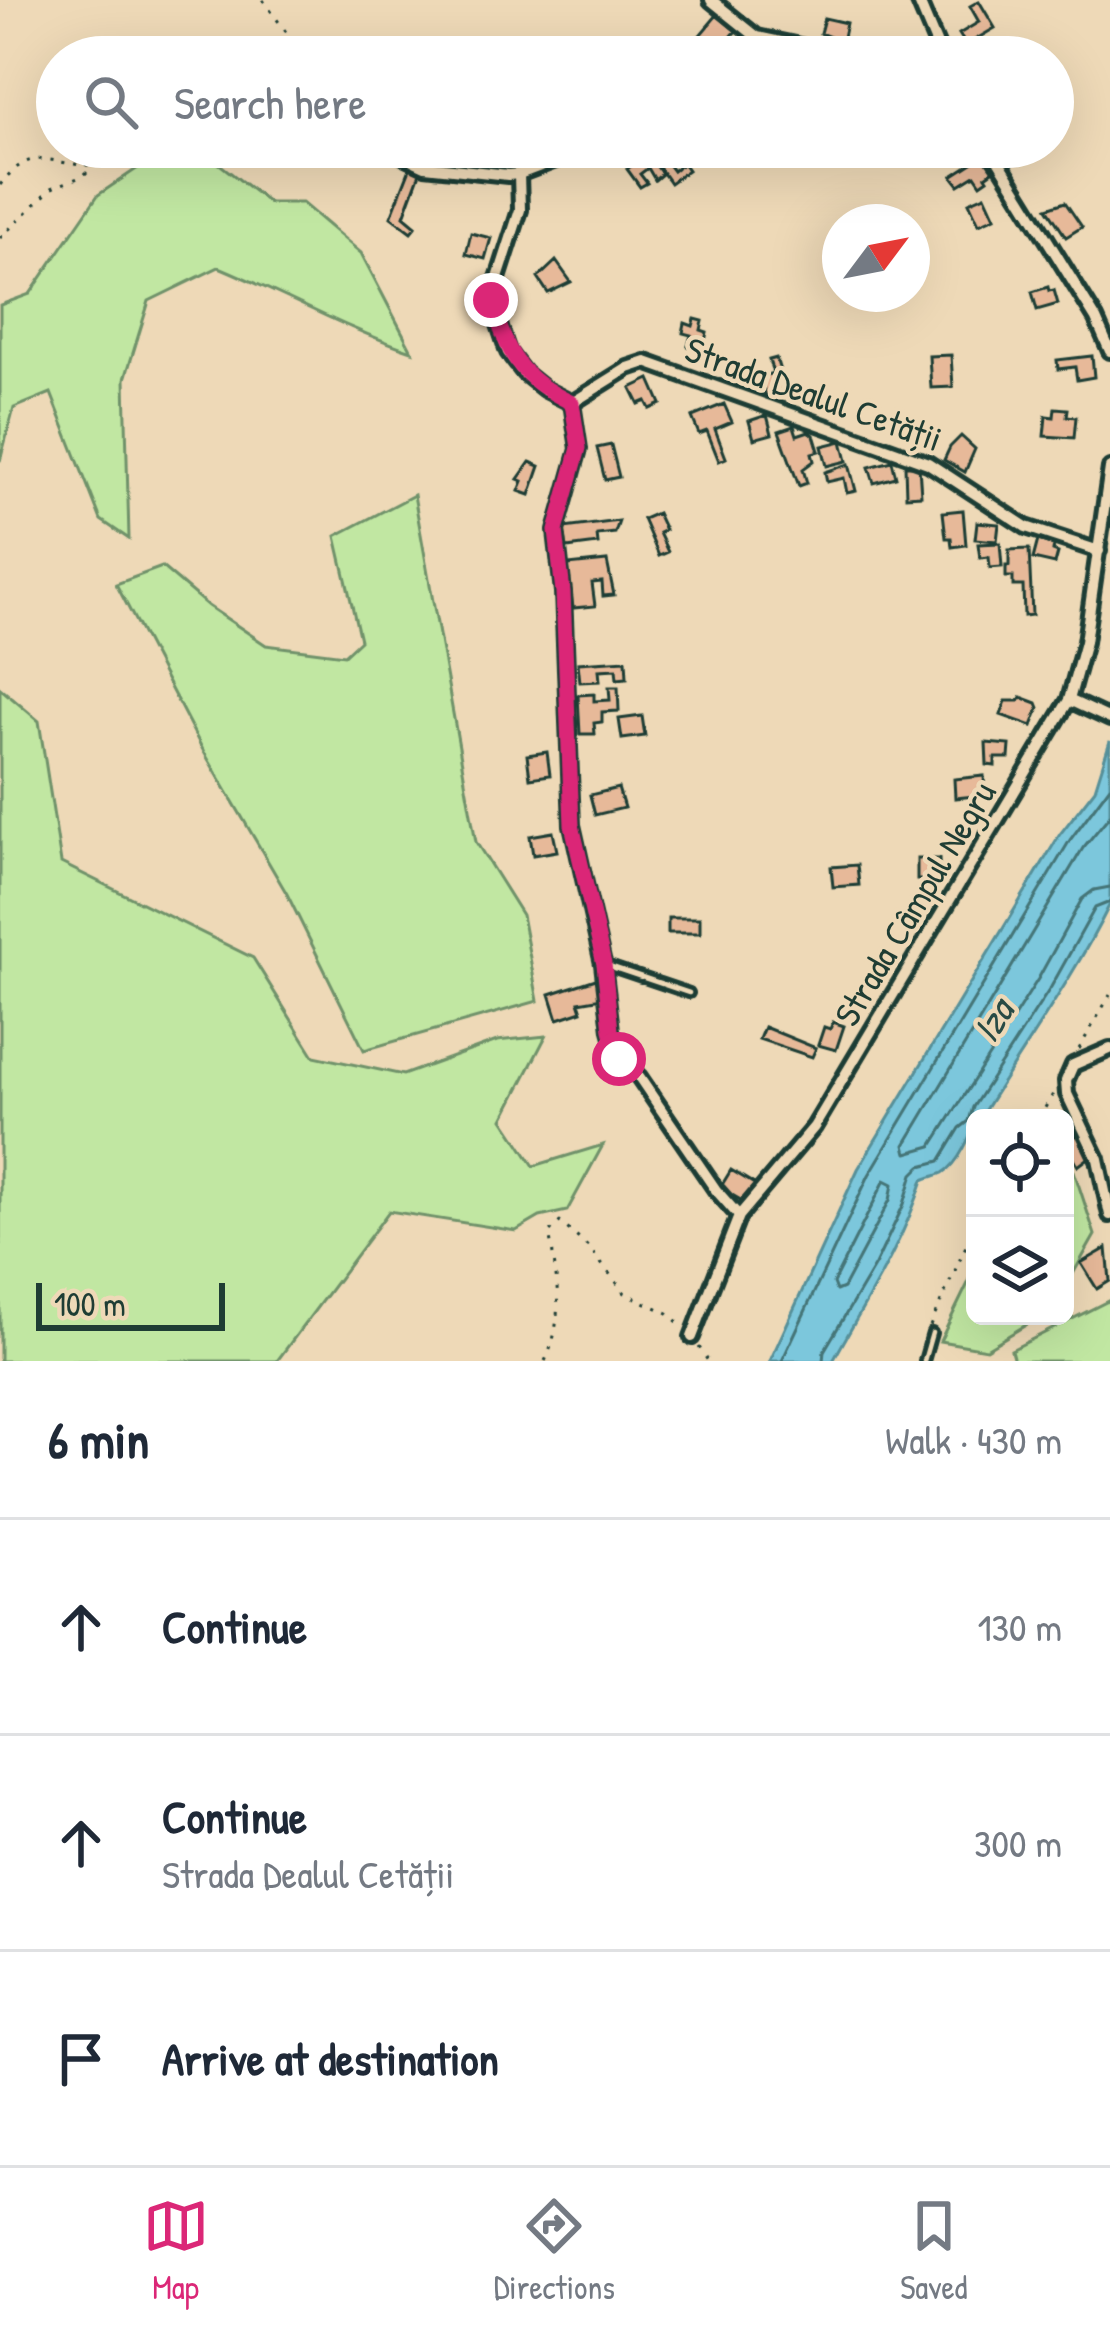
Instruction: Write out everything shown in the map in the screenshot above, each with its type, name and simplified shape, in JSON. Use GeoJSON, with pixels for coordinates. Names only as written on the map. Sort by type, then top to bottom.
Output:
{"type":"FeatureCollection","features":[{"type":"Feature","properties":{"kind":"street"},"geometry":{"type":"LineString","coordinates":[[711,0],[756,36]]}},
{"type":"Feature","properties":{"kind":"street"},"geometry":{"type":"LineString","coordinates":[[918,0],[933,36]]}},
{"type":"Feature","properties":{"kind":"street"},"geometry":{"type":"LineString","coordinates":[[448,168],[519,174],[535,168]]}},
{"type":"Feature","properties":{"kind":"street"},"geometry":{"type":"LineString","coordinates":[[1002,168],[1096,320],[1110,351]]}},
{"type":"Feature","properties":{"kind":"street"},"geometry":{"type":"LineString","coordinates":[[519,174],[520,210],[491,300],[508,352],[524,373],[572,403],[579,448],[556,531],[563,592],[572,825],[604,964],[611,1030],[619,1059],[639,1078],[716,1190],[740,1216]]}},
{"type":"Feature","properties":{"kind":"street","name":"Strada Dealul Cetății"},"geometry":{"type":"LineString","coordinates":[[572,403],[646,362],[928,463],[1026,527],[1099,551]]}},
{"type":"Feature","properties":{"kind":"street","name":"Strada Câmpul Negru"},"geometry":{"type":"LineString","coordinates":[[692,1337],[740,1216],[814,1127],[1069,700],[1085,642],[1110,468]]}},
{"type":"Feature","properties":{"kind":"street"},"geometry":{"type":"LineString","coordinates":[[1069,700],[1110,719]]}},
{"type":"Feature","properties":{"kind":"street"},"geometry":{"type":"LineString","coordinates":[[1110,1049],[1073,1065],[1066,1081],[1066,1094],[1098,1159],[1110,1215]]}},
{"type":"Feature","properties":{"kind":"lane"},"geometry":{"type":"LineString","coordinates":[[604,964],[688,993]]}},
{"type":"Feature","properties":{"kind":"lane"},"geometry":{"type":"LineString","coordinates":[[924,1361],[932,1334]]}},
{"type":"Feature","properties":{"kind":"path"},"geometry":{"type":"LineString","coordinates":[[263,0],[289,36]]}},
{"type":"Feature","properties":{"kind":"path"},"geometry":{"type":"LineString","coordinates":[[0,185],[13,168],[36,157]]}},
{"type":"Feature","properties":{"kind":"path"},"geometry":{"type":"LineString","coordinates":[[0,238],[52,188],[91,168]]}},
{"type":"Feature","properties":{"kind":"path"},"geometry":{"type":"LineString","coordinates":[[545,1361],[553,1346],[559,1287],[549,1233],[560,1222],[626,1293],[668,1313],[708,1361]]}},
{"type":"Feature","properties":{"kind":"path"},"geometry":{"type":"LineString","coordinates":[[925,1340],[966,1247]]}},
{"type":"Feature","properties":{"kind":"green space"},"geometry":{"type":"Polygon","coordinates":[[[138,168],[224,168],[269,203],[302,203],[361,253],[412,351],[219,267],[149,301],[125,379],[129,539],[101,520],[51,393],[14,408],[0,461],[0,305],[30,294],[98,195],[138,168]]]}},
{"type":"Feature","properties":{"kind":"green space"},"geometry":{"type":"Polygon","coordinates":[[[414,495],[476,842],[522,915],[538,1001],[364,1050],[287,894],[204,752],[116,584],[162,567],[208,606],[266,645],[344,655],[360,640],[336,536],[414,495]]]}},
{"type":"Feature","properties":{"kind":"green space"},"geometry":{"type":"Polygon","coordinates":[[[0,688],[39,721],[61,863],[253,958],[314,1056],[403,1075],[497,1041],[546,1036],[503,1119],[534,1166],[603,1145],[567,1211],[540,1217],[516,1231],[389,1211],[277,1361],[0,1361],[0,688]]]}},
{"type":"Feature","properties":{"kind":"green space"},"geometry":{"type":"Polygon","coordinates":[[[1074,1171],[1095,1235],[1074,1272],[1074,1171]]]}},
{"type":"Feature","properties":{"kind":"green space"},"geometry":{"type":"Polygon","coordinates":[[[966,1288],[966,1325],[1026,1325],[986,1349],[940,1341],[966,1288]]]}},
{"type":"Feature","properties":{"kind":"green space"},"geometry":{"type":"Polygon","coordinates":[[[1110,1300],[1110,1361],[1014,1361],[1011,1350],[1060,1325],[1074,1325],[1074,1318],[1110,1300]]]}},
{"type":"Feature","properties":{"kind":"water","name":"Iza"},"geometry":{"type":"Polygon","coordinates":[[[1110,741],[1110,904],[1096,932],[986,1109],[966,1109],[966,1144],[949,1169],[923,1180],[894,1250],[833,1361],[770,1361],[858,1169],[1060,834],[1095,789],[1110,741]]]}},
{"type":"Feature","properties":{"kind":"building"},"geometry":{"type":"Polygon","coordinates":[[[979,1],[995,28],[981,36],[960,36],[979,22],[970,6],[979,1]]]}},
{"type":"Feature","properties":{"kind":"building"},"geometry":{"type":"Polygon","coordinates":[[[717,15],[736,31],[732,36],[700,35],[717,15]]]}},
{"type":"Feature","properties":{"kind":"building"},"geometry":{"type":"Polygon","coordinates":[[[824,18],[846,23],[843,36],[820,33],[824,18]]]}},
{"type":"Feature","properties":{"kind":"building"},"geometry":{"type":"Polygon","coordinates":[[[410,168],[421,170],[404,216],[416,226],[411,232],[391,217],[410,168]]]}},
{"type":"Feature","properties":{"kind":"building"},"geometry":{"type":"Polygon","coordinates":[[[648,168],[640,174],[647,183],[640,187],[627,169],[648,168]]]}},
{"type":"Feature","properties":{"kind":"building"},"geometry":{"type":"Polygon","coordinates":[[[648,168],[658,168],[662,174],[655,180],[648,168]]]}},
{"type":"Feature","properties":{"kind":"building"},"geometry":{"type":"Polygon","coordinates":[[[660,168],[687,168],[688,170],[670,183],[660,168]]]}},
{"type":"Feature","properties":{"kind":"building"},"geometry":{"type":"Polygon","coordinates":[[[964,168],[993,171],[981,184],[975,175],[959,185],[952,176],[964,168]]]}},
{"type":"Feature","properties":{"kind":"building"},"geometry":{"type":"Polygon","coordinates":[[[985,195],[995,217],[979,224],[969,202],[985,195]]]}},
{"type":"Feature","properties":{"kind":"building"},"geometry":{"type":"Polygon","coordinates":[[[1065,202],[1082,227],[1066,237],[1047,208],[1065,202]]]}},
{"type":"Feature","properties":{"kind":"building"},"geometry":{"type":"Polygon","coordinates":[[[471,233],[491,238],[485,259],[466,254],[471,233]]]}},
{"type":"Feature","properties":{"kind":"building"},"geometry":{"type":"Polygon","coordinates":[[[556,261],[571,282],[548,293],[538,278],[556,261]]]}},
{"type":"Feature","properties":{"kind":"building"},"geometry":{"type":"Polygon","coordinates":[[[1054,290],[1058,304],[1037,310],[1032,292],[1054,290]]]}},
{"type":"Feature","properties":{"kind":"building"},"geometry":{"type":"Polygon","coordinates":[[[695,319],[703,321],[701,330],[707,332],[705,341],[698,339],[695,348],[688,346],[691,335],[683,333],[685,323],[693,326],[695,319]]]}},
{"type":"Feature","properties":{"kind":"building"},"geometry":{"type":"Polygon","coordinates":[[[951,355],[953,387],[931,388],[929,356],[951,355]]]}},
{"type":"Feature","properties":{"kind":"building"},"geometry":{"type":"Polygon","coordinates":[[[1092,356],[1094,377],[1077,380],[1075,367],[1058,369],[1057,360],[1092,356]]]}},
{"type":"Feature","properties":{"kind":"building"},"geometry":{"type":"Polygon","coordinates":[[[776,358],[786,391],[766,397],[760,377],[773,373],[769,360],[776,358]]]}},
{"type":"Feature","properties":{"kind":"building"},"geometry":{"type":"Polygon","coordinates":[[[650,379],[661,404],[650,409],[646,401],[639,404],[631,388],[650,379]]]}},
{"type":"Feature","properties":{"kind":"building"},"geometry":{"type":"Polygon","coordinates":[[[724,404],[732,422],[715,429],[726,458],[719,461],[707,431],[699,434],[692,417],[724,404]]]}},
{"type":"Feature","properties":{"kind":"building"},"geometry":{"type":"Polygon","coordinates":[[[1055,408],[1068,409],[1067,416],[1076,417],[1074,438],[1044,436],[1046,416],[1054,417],[1055,408]]]}},
{"type":"Feature","properties":{"kind":"building"},"geometry":{"type":"Polygon","coordinates":[[[767,415],[772,434],[754,439],[749,421],[767,415]]]}},
{"type":"Feature","properties":{"kind":"building"},"geometry":{"type":"Polygon","coordinates":[[[794,426],[797,435],[809,431],[814,435],[819,451],[812,453],[814,461],[803,469],[807,483],[799,486],[779,431],[794,426]]]}},
{"type":"Feature","properties":{"kind":"building"},"geometry":{"type":"Polygon","coordinates":[[[961,436],[975,449],[965,472],[944,460],[961,436]]]}},
{"type":"Feature","properties":{"kind":"building"},"geometry":{"type":"Polygon","coordinates":[[[842,441],[847,461],[827,466],[822,446],[842,441]]]}},
{"type":"Feature","properties":{"kind":"building"},"geometry":{"type":"Polygon","coordinates":[[[611,445],[619,477],[605,480],[597,448],[611,445]]]}},
{"type":"Feature","properties":{"kind":"building"},"geometry":{"type":"Polygon","coordinates":[[[892,461],[896,477],[874,483],[869,467],[892,461]]]}},
{"type":"Feature","properties":{"kind":"building"},"geometry":{"type":"Polygon","coordinates":[[[530,462],[540,466],[530,495],[519,491],[523,481],[518,479],[530,462]]]}},
{"type":"Feature","properties":{"kind":"building"},"geometry":{"type":"Polygon","coordinates":[[[849,464],[856,491],[847,493],[844,478],[827,482],[825,472],[849,464]]]}},
{"type":"Feature","properties":{"kind":"building"},"geometry":{"type":"Polygon","coordinates":[[[905,466],[919,466],[921,495],[906,496],[905,466]]]}},
{"type":"Feature","properties":{"kind":"building"},"geometry":{"type":"Polygon","coordinates":[[[963,510],[966,545],[952,547],[943,512],[963,510]]]}},
{"type":"Feature","properties":{"kind":"building"},"geometry":{"type":"Polygon","coordinates":[[[657,513],[668,552],[659,556],[643,519],[657,513]]]}},
{"type":"Feature","properties":{"kind":"building"},"geometry":{"type":"Polygon","coordinates":[[[619,521],[615,533],[597,535],[598,544],[567,548],[564,528],[619,521]]]}},
{"type":"Feature","properties":{"kind":"building"},"geometry":{"type":"Polygon","coordinates":[[[977,522],[999,524],[997,541],[975,539],[977,522]]]}},
{"type":"Feature","properties":{"kind":"building"},"geometry":{"type":"Polygon","coordinates":[[[1038,540],[1054,545],[1055,564],[1033,559],[1038,540]]]}},
{"type":"Feature","properties":{"kind":"building"},"geometry":{"type":"Polygon","coordinates":[[[1000,543],[1002,567],[990,568],[989,557],[980,558],[978,544],[1000,543]]]}},
{"type":"Feature","properties":{"kind":"building"},"geometry":{"type":"Polygon","coordinates":[[[1029,549],[1032,615],[1024,616],[1023,586],[1013,586],[1013,577],[1006,577],[1006,566],[1009,550],[1029,549]]]}},
{"type":"Feature","properties":{"kind":"building"},"geometry":{"type":"Polygon","coordinates":[[[607,561],[614,595],[603,596],[602,582],[592,583],[595,606],[573,608],[568,565],[607,561]]]}},
{"type":"Feature","properties":{"kind":"building"},"geometry":{"type":"Polygon","coordinates":[[[626,660],[627,678],[617,679],[616,669],[599,670],[600,681],[580,682],[578,663],[626,660]]]}},
{"type":"Feature","properties":{"kind":"building"},"geometry":{"type":"Polygon","coordinates":[[[609,687],[618,687],[619,711],[602,712],[602,722],[594,723],[595,734],[580,734],[578,695],[610,700],[609,687]]]}},
{"type":"Feature","properties":{"kind":"building"},"geometry":{"type":"Polygon","coordinates":[[[1021,697],[1039,708],[1032,726],[1001,715],[1006,701],[1021,697]]]}},
{"type":"Feature","properties":{"kind":"building"},"geometry":{"type":"Polygon","coordinates":[[[642,716],[645,736],[622,739],[619,719],[642,716]]]}},
{"type":"Feature","properties":{"kind":"building"},"geometry":{"type":"Polygon","coordinates":[[[986,743],[1010,745],[1009,758],[995,758],[995,766],[987,765],[986,743]]]}},
{"type":"Feature","properties":{"kind":"building"},"geometry":{"type":"Polygon","coordinates":[[[547,752],[550,775],[530,778],[527,755],[547,752]]]}},
{"type":"Feature","properties":{"kind":"building"},"geometry":{"type":"Polygon","coordinates":[[[984,776],[985,795],[955,798],[954,779],[984,776]]]}},
{"type":"Feature","properties":{"kind":"building"},"geometry":{"type":"Polygon","coordinates":[[[618,788],[624,808],[595,815],[590,795],[618,788]]]}},
{"type":"Feature","properties":{"kind":"building"},"geometry":{"type":"Polygon","coordinates":[[[553,832],[557,851],[533,855],[530,836],[553,832]]]}},
{"type":"Feature","properties":{"kind":"building"},"geometry":{"type":"Polygon","coordinates":[[[917,859],[939,859],[940,880],[917,880],[917,859]]]}},
{"type":"Feature","properties":{"kind":"building"},"geometry":{"type":"Polygon","coordinates":[[[857,865],[859,885],[833,887],[831,867],[857,865]]]}},
{"type":"Feature","properties":{"kind":"building"},"geometry":{"type":"Polygon","coordinates":[[[668,918],[700,918],[700,933],[668,933],[668,918]]]}},
{"type":"Feature","properties":{"kind":"building"},"geometry":{"type":"Polygon","coordinates":[[[596,979],[602,998],[579,1002],[582,1011],[558,1019],[550,994],[596,979]]]}},
{"type":"Feature","properties":{"kind":"building"},"geometry":{"type":"Polygon","coordinates":[[[833,1022],[844,1026],[836,1050],[818,1045],[824,1027],[830,1029],[833,1022]]]}},
{"type":"Feature","properties":{"kind":"building"},"geometry":{"type":"Polygon","coordinates":[[[764,1027],[816,1048],[812,1057],[759,1039],[764,1027]]]}},
{"type":"Feature","properties":{"kind":"building"},"geometry":{"type":"Polygon","coordinates":[[[1080,1133],[1094,1154],[1078,1166],[1074,1159],[1074,1137],[1080,1133]]]}},
{"type":"Feature","properties":{"kind":"building"},"geometry":{"type":"Polygon","coordinates":[[[731,1170],[756,1185],[746,1203],[720,1188],[731,1170]]]}},
{"type":"Feature","properties":{"kind":"building"},"geometry":{"type":"Polygon","coordinates":[[[1107,1248],[1110,1281],[1097,1289],[1081,1263],[1107,1248]]]}},
{"type":"Feature","properties":{"kind":"route"},"geometry":{"type":"LineString","coordinates":[[491,300],[508,352],[544,389],[572,403],[580,439],[556,531],[563,592],[572,825],[604,964],[619,1059]]}}]}
